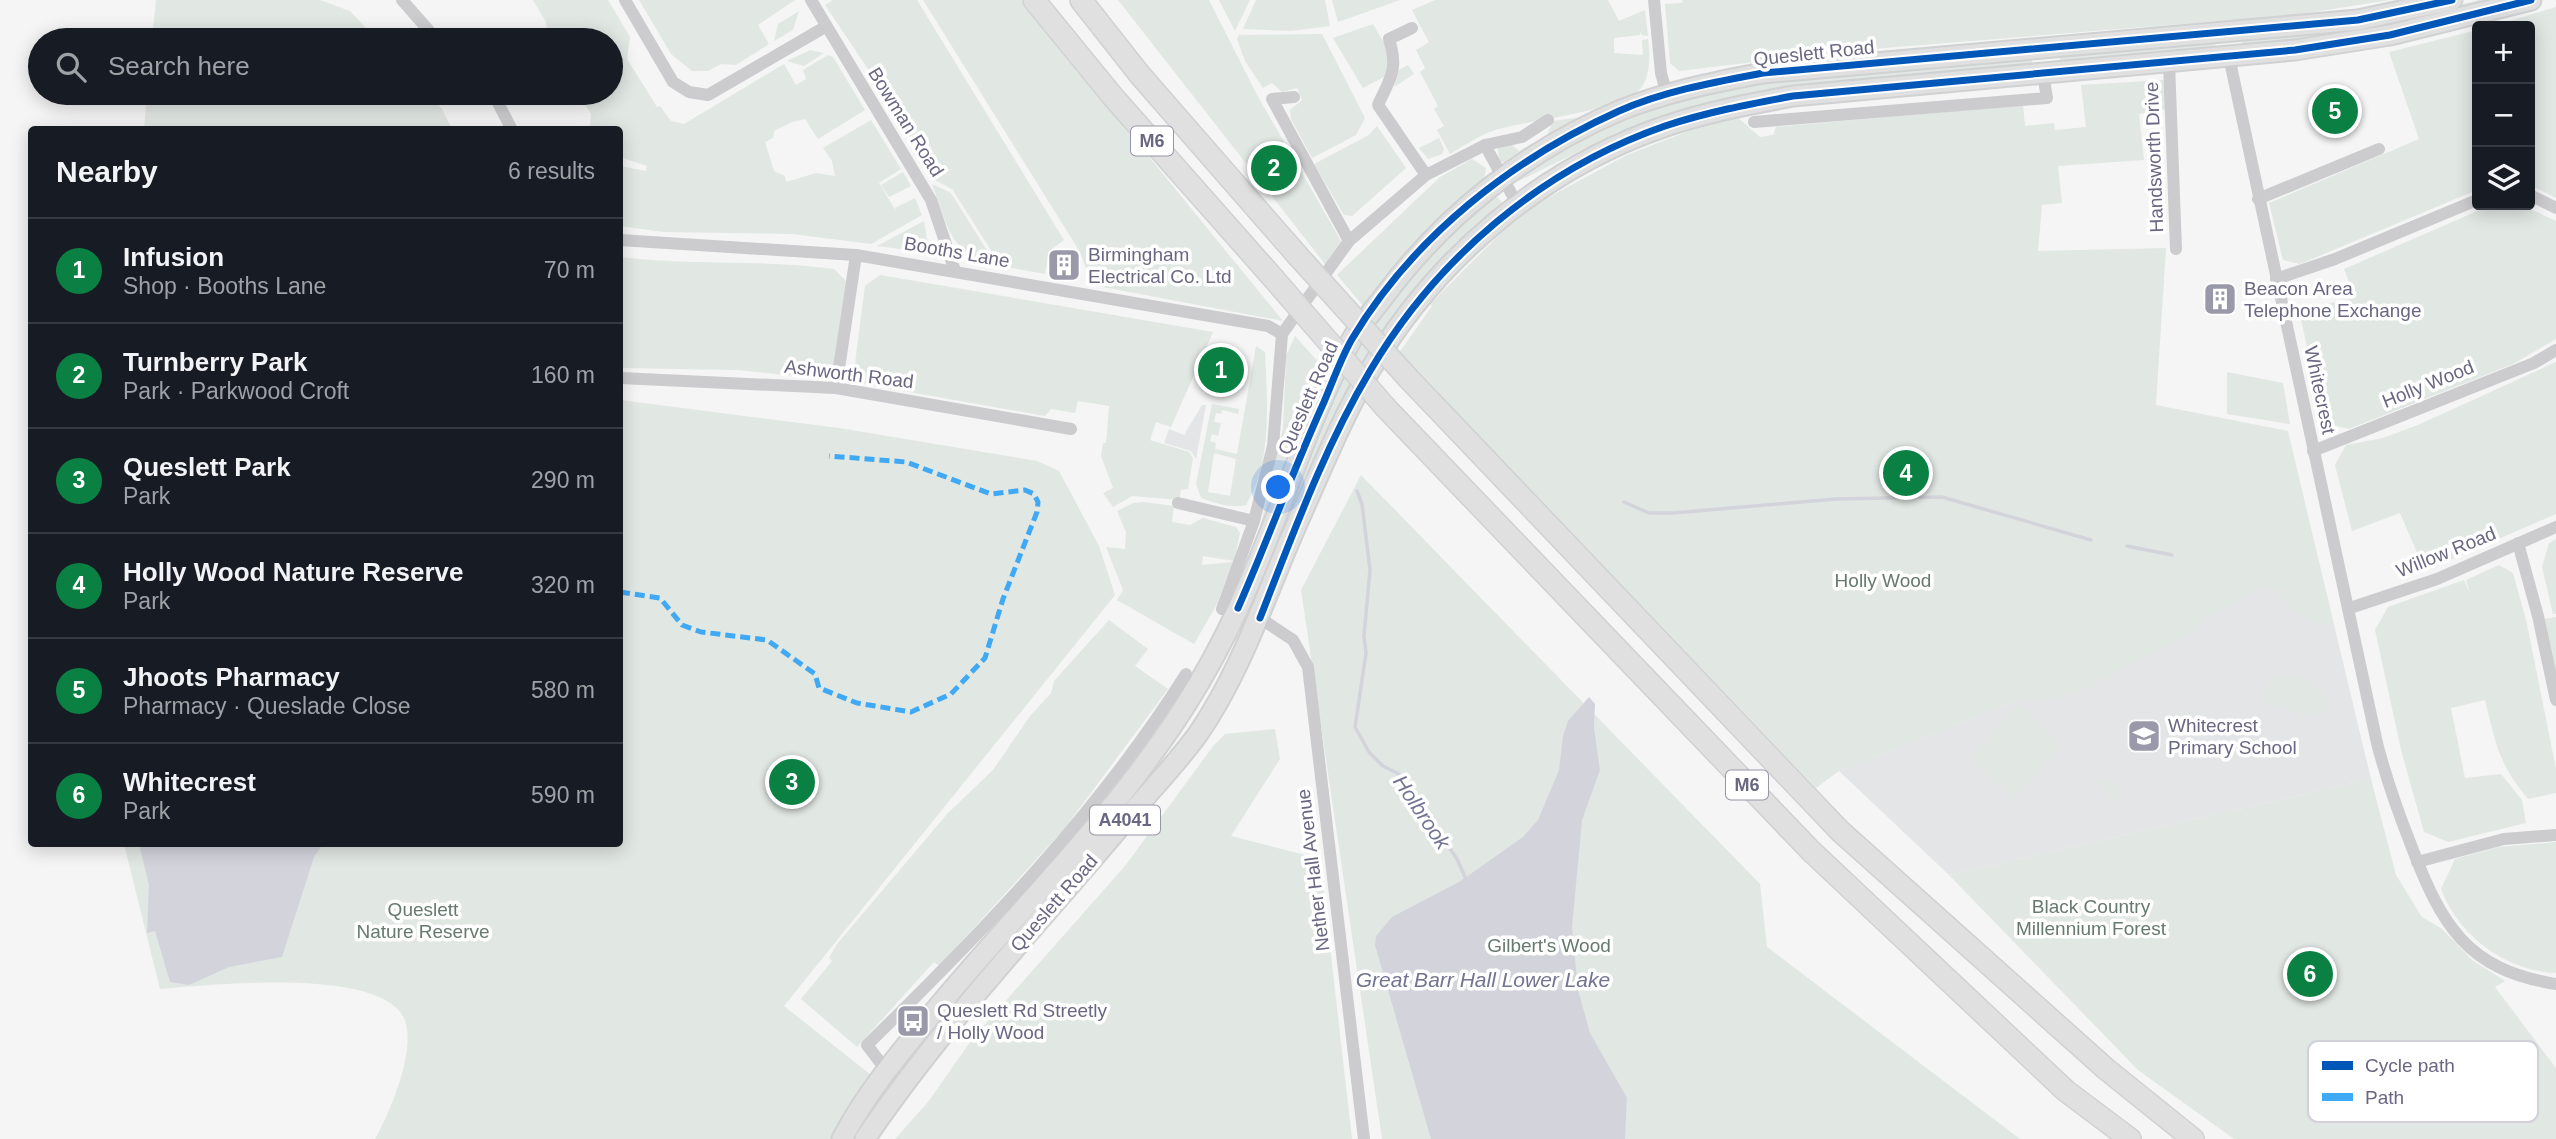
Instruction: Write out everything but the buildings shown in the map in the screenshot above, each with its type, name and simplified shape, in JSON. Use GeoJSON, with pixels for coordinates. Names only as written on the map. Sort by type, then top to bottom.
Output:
{"type":"FeatureCollection","features":[{"type":"Feature","properties":{"kind":"highway","name":"M6"},"geometry":{"type":"LineString","coordinates":[[1034,0],[1114,98],[1386,408],[1811,851],[2066,1091],[2130,1139]]}},
{"type":"Feature","properties":{"kind":"highway","name":"M6"},"geometry":{"type":"LineString","coordinates":[[1081,0],[1140,75],[1409,379],[1840,831],[2106,1069],[2193,1139]]}},
{"type":"Feature","properties":{"kind":"highway","name":"Queslett Road"},"geometry":{"type":"LineString","coordinates":[[842,1139],[886,1070],[1118,798],[1166,735],[1213,661],[1230,626],[1295,465],[1352,339],[1406,266],[1460,211],[1501,178],[1558,142],[1621,110],[1667,95],[1763,73],[2358,20],[2452,0]]}},
{"type":"Feature","properties":{"kind":"highway","name":"Queslett Road"},"geometry":{"type":"LineString","coordinates":[[865,1139],[964,1005],[1062,895],[1197,734],[1231,679],[1260,618],[1298,521],[1347,412],[1370,370],[1428,288],[1517,204],[1595,156],[1631,139],[1718,110],[1793,96],[2229,57],[2390,35],[2531,0]]}},
{"type":"Feature","properties":{"kind":"highway"},"geometry":{"type":"LineString","coordinates":[[2226,33],[2229,57]]}},
{"type":"Feature","properties":{"kind":"highway"},"geometry":{"type":"LineString","coordinates":[[2043,48],[2043,74]]}},
{"type":"Feature","properties":{"kind":"street"},"geometry":{"type":"LineString","coordinates":[[402,0],[427,28]]}},
{"type":"Feature","properties":{"kind":"street"},"geometry":{"type":"LineString","coordinates":[[625,0],[673,82],[689,92],[708,95],[825,27]]}},
{"type":"Feature","properties":{"kind":"street","name":"Bowman Road"},"geometry":{"type":"LineString","coordinates":[[811,0],[931,200],[955,271]]}},
{"type":"Feature","properties":{"kind":"street"},"geometry":{"type":"LineString","coordinates":[[1654,0],[1661,73],[1667,95]]}},
{"type":"Feature","properties":{"kind":"street"},"geometry":{"type":"LineString","coordinates":[[1412,28],[1389,39],[1395,59],[1392,76],[1378,105],[1426,176]]}},
{"type":"Feature","properties":{"kind":"street","name":"Whitecrest"},"geometry":{"type":"LineString","coordinates":[[2229,57],[2382,761],[2417,862],[2430,897],[2444,922],[2479,956],[2522,978],[2556,984]]}},
{"type":"Feature","properties":{"kind":"street","name":"Handsworth Drive"},"geometry":{"type":"LineString","coordinates":[[2169,63],[2176,249]]}},
{"type":"Feature","properties":{"kind":"street"},"geometry":{"type":"LineString","coordinates":[[1754,122],[1769,130],[2046,97],[2043,74]]}},
{"type":"Feature","properties":{"kind":"street"},"geometry":{"type":"LineString","coordinates":[[1294,97],[1272,99],[1349,241]]}},
{"type":"Feature","properties":{"kind":"street"},"geometry":{"type":"LineString","coordinates":[[499,105],[510,126]]}},
{"type":"Feature","properties":{"kind":"street"},"geometry":{"type":"LineString","coordinates":[[1282,334],[1349,241],[1426,176],[1485,145],[1522,137],[1548,120]]}},
{"type":"Feature","properties":{"kind":"street"},"geometry":{"type":"LineString","coordinates":[[1485,145],[1517,204]]}},
{"type":"Feature","properties":{"kind":"street"},"geometry":{"type":"LineString","coordinates":[[2258,199],[2379,149]]}},
{"type":"Feature","properties":{"kind":"street"},"geometry":{"type":"LineString","coordinates":[[2535,198],[2556,208]]}},
{"type":"Feature","properties":{"kind":"street"},"geometry":{"type":"LineString","coordinates":[[2276,279],[2335,259],[2472,202]]}},
{"type":"Feature","properties":{"kind":"street","name":"Booths Lane"},"geometry":{"type":"LineString","coordinates":[[623,240],[856,255],[1268,326],[1282,334]]}},
{"type":"Feature","properties":{"kind":"street"},"geometry":{"type":"LineString","coordinates":[[836,388],[856,255]]}},
{"type":"Feature","properties":{"kind":"street","name":"Queslett Road"},"geometry":{"type":"LineString","coordinates":[[1222,609],[1254,522],[1273,446],[1282,334]]}},
{"type":"Feature","properties":{"kind":"street","name":"Holly Wood"},"geometry":{"type":"LineString","coordinates":[[2313,451],[2534,363],[2556,350]]}},
{"type":"Feature","properties":{"kind":"street","name":"Ashworth Road"},"geometry":{"type":"LineString","coordinates":[[623,377],[836,388],[1071,429]]}},
{"type":"Feature","properties":{"kind":"street"},"geometry":{"type":"LineString","coordinates":[[1178,503],[1254,522]]}},
{"type":"Feature","properties":{"kind":"street","name":"Willow Road"},"geometry":{"type":"LineString","coordinates":[[2350,608],[2437,579],[2556,527]]}},
{"type":"Feature","properties":{"kind":"street"},"geometry":{"type":"LineString","coordinates":[[2518,543],[2538,616],[2556,700]]}},
{"type":"Feature","properties":{"kind":"street","name":"Nether Hall Avenue"},"geometry":{"type":"LineString","coordinates":[[1260,618],[1293,639],[1308,667],[1364,1139]]}},
{"type":"Feature","properties":{"kind":"street","name":"Queslett Road"},"geometry":{"type":"LineString","coordinates":[[886,1070],[867,1045],[951,963],[1045,863],[1162,713],[1186,674]]}},
{"type":"Feature","properties":{"kind":"street"},"geometry":{"type":"LineString","coordinates":[[2417,862],[2504,839],[2556,835]]}},
{"type":"Feature","properties":{"kind":"shaded area"},"geometry":{"type":"Polygon","coordinates":[[[1202,405],[1206,405],[1196,459],[1191,451],[1164,443],[1169,429],[1184,435],[1202,405]]]}},
{"type":"Feature","properties":{"kind":"shaded area","name":"Whitecrest Primary School"},"geometry":{"type":"Polygon","coordinates":[[[2318,558],[2371,779],[1949,875],[1839,771],[2016,701],[2318,558]]]}},
{"type":"Feature","properties":{"kind":"green space"},"geometry":{"type":"Polygon","coordinates":[[[156,0],[320,0],[350,11],[366,28],[153,28],[156,0]]]}},
{"type":"Feature","properties":{"kind":"green space"},"geometry":{"type":"Polygon","coordinates":[[[533,0],[608,0],[630,37],[627,59],[657,107],[660,106],[671,121],[684,124],[784,64],[796,85],[806,79],[803,70],[828,55],[833,57],[865,110],[818,139],[805,119],[774,131],[773,138],[765,142],[774,171],[785,176],[786,182],[816,173],[835,176],[832,161],[823,148],[871,120],[901,169],[879,183],[897,213],[895,208],[915,198],[922,215],[871,244],[792,234],[663,232],[623,226],[623,167],[646,171],[647,166],[623,158],[623,126],[590,126],[591,114],[585,105],[623,105],[623,28],[547,28],[533,0]]]}},
{"type":"Feature","properties":{"kind":"green space"},"geometry":{"type":"Polygon","coordinates":[[[639,0],[795,0],[758,25],[769,44],[736,65],[721,64],[708,71],[692,71],[671,54],[639,0]]]}},
{"type":"Feature","properties":{"kind":"green space"},"geometry":{"type":"Polygon","coordinates":[[[833,0],[917,0],[1064,240],[1049,251],[1045,274],[1001,266],[952,189],[936,181],[884,93],[825,5],[833,0]]]}},
{"type":"Feature","properties":{"kind":"green space"},"geometry":{"type":"Polygon","coordinates":[[[923,0],[1021,0],[1283,321],[1092,285],[1080,252],[923,0]]]}},
{"type":"Feature","properties":{"kind":"green space"},"geometry":{"type":"Polygon","coordinates":[[[1118,0],[1209,0],[1257,95],[1341,241],[1325,264],[1118,0]]]}},
{"type":"Feature","properties":{"kind":"green space"},"geometry":{"type":"Polygon","coordinates":[[[1219,0],[1250,0],[1235,31],[1219,0]]]}},
{"type":"Feature","properties":{"kind":"green space"},"geometry":{"type":"Polygon","coordinates":[[[1256,0],[1325,0],[1330,26],[1291,31],[1243,29],[1256,0]]]}},
{"type":"Feature","properties":{"kind":"green space"},"geometry":{"type":"Polygon","coordinates":[[[1332,0],[1400,0],[1338,22],[1332,0]]]}},
{"type":"Feature","properties":{"kind":"green space"},"geometry":{"type":"Polygon","coordinates":[[[1435,0],[1608,0],[1619,21],[1645,10],[1648,36],[1640,32],[1640,35],[1614,38],[1614,53],[1643,55],[1642,40],[1648,39],[1649,60],[1645,80],[1638,91],[1626,98],[1573,114],[1496,130],[1450,154],[1437,130],[1444,126],[1434,109],[1438,106],[1420,72],[1425,68],[1416,50],[1429,42],[1412,10],[1435,0]]]}},
{"type":"Feature","properties":{"kind":"green space"},"geometry":{"type":"Polygon","coordinates":[[[1683,0],[2390,0],[2294,15],[1847,51],[1679,71],[1670,63],[1665,4],[1682,3],[1683,0]]]}},
{"type":"Feature","properties":{"kind":"green space"},"geometry":{"type":"Polygon","coordinates":[[[2479,0],[2504,0],[2348,35],[2245,49],[2241,44],[2244,39],[2438,10],[2479,0]]]}},
{"type":"Feature","properties":{"kind":"green space"},"geometry":{"type":"Polygon","coordinates":[[[2556,7],[2556,198],[2535,188],[2535,21],[2510,21],[2556,7]]]}},
{"type":"Feature","properties":{"kind":"green space"},"geometry":{"type":"Polygon","coordinates":[[[799,11],[793,30],[774,41],[778,24],[799,11]]]}},
{"type":"Feature","properties":{"kind":"green space"},"geometry":{"type":"Polygon","coordinates":[[[1373,24],[1392,57],[1386,76],[1363,88],[1333,38],[1373,24]]]}},
{"type":"Feature","properties":{"kind":"green space"},"geometry":{"type":"Polygon","coordinates":[[[2472,31],[2472,192],[2300,264],[2283,260],[2269,203],[2419,139],[2389,52],[2472,31]]]}},
{"type":"Feature","properties":{"kind":"green space"},"geometry":{"type":"Polygon","coordinates":[[[1322,34],[1365,118],[1356,135],[1312,158],[1291,119],[1290,110],[1302,100],[1297,88],[1282,92],[1272,83],[1263,88],[1245,61],[1237,39],[1239,35],[1322,34]]]}},
{"type":"Feature","properties":{"kind":"green space"},"geometry":{"type":"Polygon","coordinates":[[[2214,42],[2219,52],[2059,64],[2060,57],[2068,53],[2214,42]]]}},
{"type":"Feature","properties":{"kind":"green space"},"geometry":{"type":"Polygon","coordinates":[[[810,50],[824,53],[804,66],[787,61],[810,50]]]}},
{"type":"Feature","properties":{"kind":"green space"},"geometry":{"type":"Polygon","coordinates":[[[2027,57],[2032,61],[2031,68],[1677,114],[1618,132],[1519,181],[1515,178],[1607,125],[1708,91],[1814,73],[2027,57]]]}},
{"type":"Feature","properties":{"kind":"green space"},"geometry":{"type":"Polygon","coordinates":[[[1408,65],[1414,74],[1394,87],[1399,70],[1408,65]]]}},
{"type":"Feature","properties":{"kind":"green space"},"geometry":{"type":"Polygon","coordinates":[[[2163,80],[2167,86],[2169,109],[2139,114],[2144,160],[2058,166],[2062,203],[2042,205],[2038,251],[2166,248],[2156,405],[2288,431],[2334,625],[2317,625],[2286,604],[2279,590],[2258,588],[2209,617],[2184,637],[2078,693],[2046,700],[2016,701],[1839,771],[1816,788],[1399,353],[1432,306],[1430,304],[1523,211],[1627,155],[1712,122],[1737,117],[1760,137],[1773,135],[1776,127],[2023,105],[2025,126],[2054,123],[2055,130],[2086,127],[2081,85],[2163,80]]]}},
{"type":"Feature","properties":{"kind":"green space"},"geometry":{"type":"Polygon","coordinates":[[[146,105],[438,105],[450,126],[144,126],[146,105]]]}},
{"type":"Feature","properties":{"kind":"green space"},"geometry":{"type":"Polygon","coordinates":[[[1595,115],[1510,163],[1499,162],[1498,148],[1510,143],[1519,151],[1547,135],[1553,121],[1595,115]]]}},
{"type":"Feature","properties":{"kind":"green space"},"geometry":{"type":"Polygon","coordinates":[[[1377,126],[1406,168],[1352,216],[1344,215],[1314,164],[1369,135],[1377,126]]]}},
{"type":"Feature","properties":{"kind":"green space"},"geometry":{"type":"Polygon","coordinates":[[[1439,138],[1444,149],[1442,154],[1428,159],[1419,148],[1439,138]]]}},
{"type":"Feature","properties":{"kind":"green space"},"geometry":{"type":"Polygon","coordinates":[[[1472,159],[1486,168],[1484,182],[1366,309],[1337,275],[1440,177],[1472,159]]]}},
{"type":"Feature","properties":{"kind":"green space"},"geometry":{"type":"Polygon","coordinates":[[[903,172],[911,186],[889,197],[881,185],[903,172]]]}},
{"type":"Feature","properties":{"kind":"green space"},"geometry":{"type":"Polygon","coordinates":[[[932,184],[951,193],[996,265],[981,261],[959,246],[946,224],[932,184]]]}},
{"type":"Feature","properties":{"kind":"green space"},"geometry":{"type":"Polygon","coordinates":[[[1497,197],[1502,202],[1484,225],[1420,290],[1258,605],[1249,600],[1329,405],[1381,311],[1448,233],[1488,199],[1497,197]]]}},
{"type":"Feature","properties":{"kind":"green space"},"geometry":{"type":"Polygon","coordinates":[[[2480,210],[2532,210],[2556,221],[2556,339],[2513,364],[2349,429],[2320,422],[2299,310],[2355,298],[2344,269],[2480,210]]]}},
{"type":"Feature","properties":{"kind":"green space"},"geometry":{"type":"Polygon","coordinates":[[[924,221],[927,239],[916,251],[877,246],[924,221]]]}},
{"type":"Feature","properties":{"kind":"green space"},"geometry":{"type":"Polygon","coordinates":[[[623,257],[807,266],[834,269],[846,281],[834,369],[823,379],[738,370],[623,368],[623,257]]]}},
{"type":"Feature","properties":{"kind":"green space"},"geometry":{"type":"Polygon","coordinates":[[[880,275],[1213,332],[1171,427],[1156,422],[1150,440],[1189,452],[1193,458],[1188,489],[1181,490],[1179,500],[1132,496],[1113,507],[1103,493],[1113,488],[1101,456],[1103,443],[1106,443],[1109,406],[1078,401],[1075,413],[1051,409],[1045,416],[864,384],[854,371],[865,286],[880,275]]]}},
{"type":"Feature","properties":{"kind":"green space"},"geometry":{"type":"Polygon","coordinates":[[[1295,336],[1328,373],[1245,570],[1261,524],[1283,428],[1286,356],[1295,336]]]}},
{"type":"Feature","properties":{"kind":"green space"},"geometry":{"type":"Polygon","coordinates":[[[1256,346],[1265,352],[1267,411],[1264,450],[1255,488],[1246,505],[1229,506],[1201,498],[1196,484],[1212,404],[1239,409],[1238,414],[1222,410],[1221,414],[1216,413],[1214,422],[1221,423],[1218,436],[1212,434],[1210,441],[1216,443],[1215,449],[1237,454],[1256,346]],[[1214,453],[1208,492],[1230,496],[1236,459],[1214,453]]]}},
{"type":"Feature","properties":{"kind":"green space"},"geometry":{"type":"Polygon","coordinates":[[[2556,362],[2556,514],[2425,571],[2400,513],[2352,531],[2335,465],[2346,445],[2383,438],[2418,425],[2556,362]]]}},
{"type":"Feature","properties":{"kind":"green space"},"geometry":{"type":"Polygon","coordinates":[[[2227,372],[2283,383],[2290,424],[2227,414],[2227,372]]]}},
{"type":"Feature","properties":{"kind":"green space","name":"Queslett Nature Reserve"},"geometry":{"type":"Polygon","coordinates":[[[623,400],[839,428],[1037,461],[1059,471],[1099,546],[1115,595],[784,1006],[871,1075],[833,1139],[375,1139],[401,1079],[407,1044],[407,1029],[403,1016],[387,1001],[360,991],[327,985],[290,983],[160,989],[125,847],[623,847],[623,400]]]}},
{"type":"Feature","properties":{"kind":"green space","name":"Gilbert's Wood"},"geometry":{"type":"Polygon","coordinates":[[[1361,475],[1760,884],[1767,947],[2020,1139],[1382,1139],[1301,590],[1361,475]]]}},
{"type":"Feature","properties":{"kind":"green space"},"geometry":{"type":"Polygon","coordinates":[[[1133,503],[1174,506],[1172,522],[1190,525],[1203,518],[1236,527],[1240,533],[1234,561],[1203,556],[1202,565],[1233,562],[1217,604],[1194,644],[1117,600],[1123,590],[1106,547],[1125,549],[1126,532],[1117,511],[1133,503]]]}},
{"type":"Feature","properties":{"kind":"green space"},"geometry":{"type":"Polygon","coordinates":[[[2556,539],[2556,614],[2553,614],[2542,567],[2549,543],[2556,539]]]}},
{"type":"Feature","properties":{"kind":"green space"},"geometry":{"type":"Polygon","coordinates":[[[2499,565],[2513,573],[2527,624],[2556,769],[2556,793],[2528,799],[2518,786],[2499,752],[2485,700],[2451,708],[2465,778],[2501,774],[2522,800],[2526,823],[2448,842],[2424,832],[2402,754],[2375,630],[2388,607],[2464,580],[2470,594],[2466,580],[2499,565]]]}},
{"type":"Feature","properties":{"kind":"green space"},"geometry":{"type":"Polygon","coordinates":[[[2556,617],[2556,679],[2544,619],[2556,617]]]}},
{"type":"Feature","properties":{"kind":"green space"},"geometry":{"type":"Polygon","coordinates":[[[1109,620],[1148,649],[1135,666],[1168,689],[1064,829],[939,966],[934,962],[857,1047],[801,999],[832,961],[829,958],[837,944],[948,813],[993,770],[1030,716],[1051,693],[1054,681],[1109,620]]]}},
{"type":"Feature","properties":{"kind":"green space"},"geometry":{"type":"Polygon","coordinates":[[[2283,675],[2307,678],[2328,698],[2330,705],[2326,711],[2301,716],[2283,704],[2277,708],[2264,701],[2265,692],[2273,677],[2283,675]]]}},
{"type":"Feature","properties":{"kind":"green space"},"geometry":{"type":"Polygon","coordinates":[[[2018,705],[2062,745],[2014,798],[1970,758],[2018,705]]]}},
{"type":"Feature","properties":{"kind":"green space"},"geometry":{"type":"Polygon","coordinates":[[[1275,729],[1280,759],[1231,836],[1320,859],[1352,1139],[895,1139],[928,1102],[973,1038],[1125,866],[1214,745],[1225,734],[1275,729]]]}},
{"type":"Feature","properties":{"kind":"green space"},"geometry":{"type":"Polygon","coordinates":[[[2091,778],[2125,786],[2120,789],[2118,804],[2091,778]]]}},
{"type":"Feature","properties":{"kind":"green space","name":"Black Country Millennium Forest"},"geometry":{"type":"Polygon","coordinates":[[[2371,779],[2396,875],[2422,917],[2442,929],[2472,960],[2505,981],[2495,987],[2536,1041],[2308,1041],[2308,1122],[2538,1122],[2538,1044],[2556,1068],[2556,1139],[2234,1139],[2138,1070],[1949,875],[2371,779]]]}},
{"type":"Feature","properties":{"kind":"green space"},"geometry":{"type":"Polygon","coordinates":[[[2556,842],[2556,973],[2519,966],[2486,948],[2459,921],[2441,889],[2455,859],[2499,847],[2556,842]]]}},
{"type":"Feature","properties":{"kind":"water","name":"Great Barr Hall Lower Lake"},"geometry":{"type":"Polygon","coordinates":[[[1589,697],[1595,704],[1594,728],[1600,770],[1582,820],[1572,927],[1578,990],[1590,1033],[1627,1098],[1625,1139],[1431,1139],[1375,945],[1376,936],[1392,917],[1459,882],[1523,837],[1538,820],[1559,770],[1563,736],[1568,721],[1589,697]]]}},
{"type":"Feature","properties":{"kind":"water"},"geometry":{"type":"Polygon","coordinates":[[[140,847],[321,847],[314,857],[282,957],[229,967],[189,985],[170,982],[155,931],[147,933],[149,885],[140,847]]]}},
{"type":"Feature","properties":{"kind":"waterway","name":"Holbrook"},"geometry":{"type":"LineString","coordinates":[[1357,491],[1362,504],[1370,570],[1364,636],[1366,653],[1355,727],[1369,752],[1383,766],[1399,774],[1457,859],[1466,879]]}},
{"type":"Feature","properties":{"kind":"waterway"},"geometry":{"type":"LineString","coordinates":[[1624,502],[1649,513],[1673,513],[1836,499],[1942,497],[2091,540]]}},
{"type":"Feature","properties":{"kind":"waterway"},"geometry":{"type":"LineString","coordinates":[[2127,546],[2172,555]]}},
{"type":"Feature","properties":{"kind":"marked path"},"geometry":{"type":"LineString","coordinates":[[623,592],[660,598],[682,625],[701,632],[767,640],[815,674],[819,688],[857,703],[911,712],[951,694],[985,658],[1003,599],[1037,512],[1038,502],[1034,494],[1025,490],[991,494],[906,462],[829,456]]}},
{"type":"Feature","properties":{"kind":"cycle path"},"geometry":{"type":"LineString","coordinates":[[1238,608],[1341,362],[1352,339],[1377,302],[1404,267],[1468,205],[1504,177],[1579,130],[1654,98],[1763,73],[2358,20],[2452,0]]}},
{"type":"Feature","properties":{"kind":"cycle path"},"geometry":{"type":"LineString","coordinates":[[1260,618],[1310,492],[1338,430],[1370,371],[1397,330],[1460,256],[1496,223],[1535,193],[1619,144],[1697,117],[1793,96],[2295,50],[2390,35],[2531,0]]}},
{"type":"Feature","properties":{"kind":"place","name":"Jhoots Pharmacy"},"geometry":{"type":"Point","coordinates":[2335,111]}},
{"type":"Feature","properties":{"kind":"place","name":"Turnberry Park"},"geometry":{"type":"Point","coordinates":[1274,168]}},
{"type":"Feature","properties":{"kind":"place","name":"Birmingham Electrical Co. Ltd"},"geometry":{"type":"Point","coordinates":[1064,265]}},
{"type":"Feature","properties":{"kind":"place","name":"Beacon Area Telephone Exchange"},"geometry":{"type":"Point","coordinates":[2220,299]}},
{"type":"Feature","properties":{"kind":"place","name":"Infusion"},"geometry":{"type":"Point","coordinates":[1221,370]}},
{"type":"Feature","properties":{"kind":"place","name":"Holly Wood Nature Reserve"},"geometry":{"type":"Point","coordinates":[1906,473]}},
{"type":"Feature","properties":{"kind":"place","name":"Whitecrest Primary School"},"geometry":{"type":"Point","coordinates":[2144,736]}},
{"type":"Feature","properties":{"kind":"place","name":"Queslett Park"},"geometry":{"type":"Point","coordinates":[792,782]}},
{"type":"Feature","properties":{"kind":"place","name":"Whitecrest"},"geometry":{"type":"Point","coordinates":[2310,974]}},
{"type":"Feature","properties":{"kind":"place","name":"Queslett Rd Streetly / Holly Wood"},"geometry":{"type":"Point","coordinates":[913,1021]}}]}
